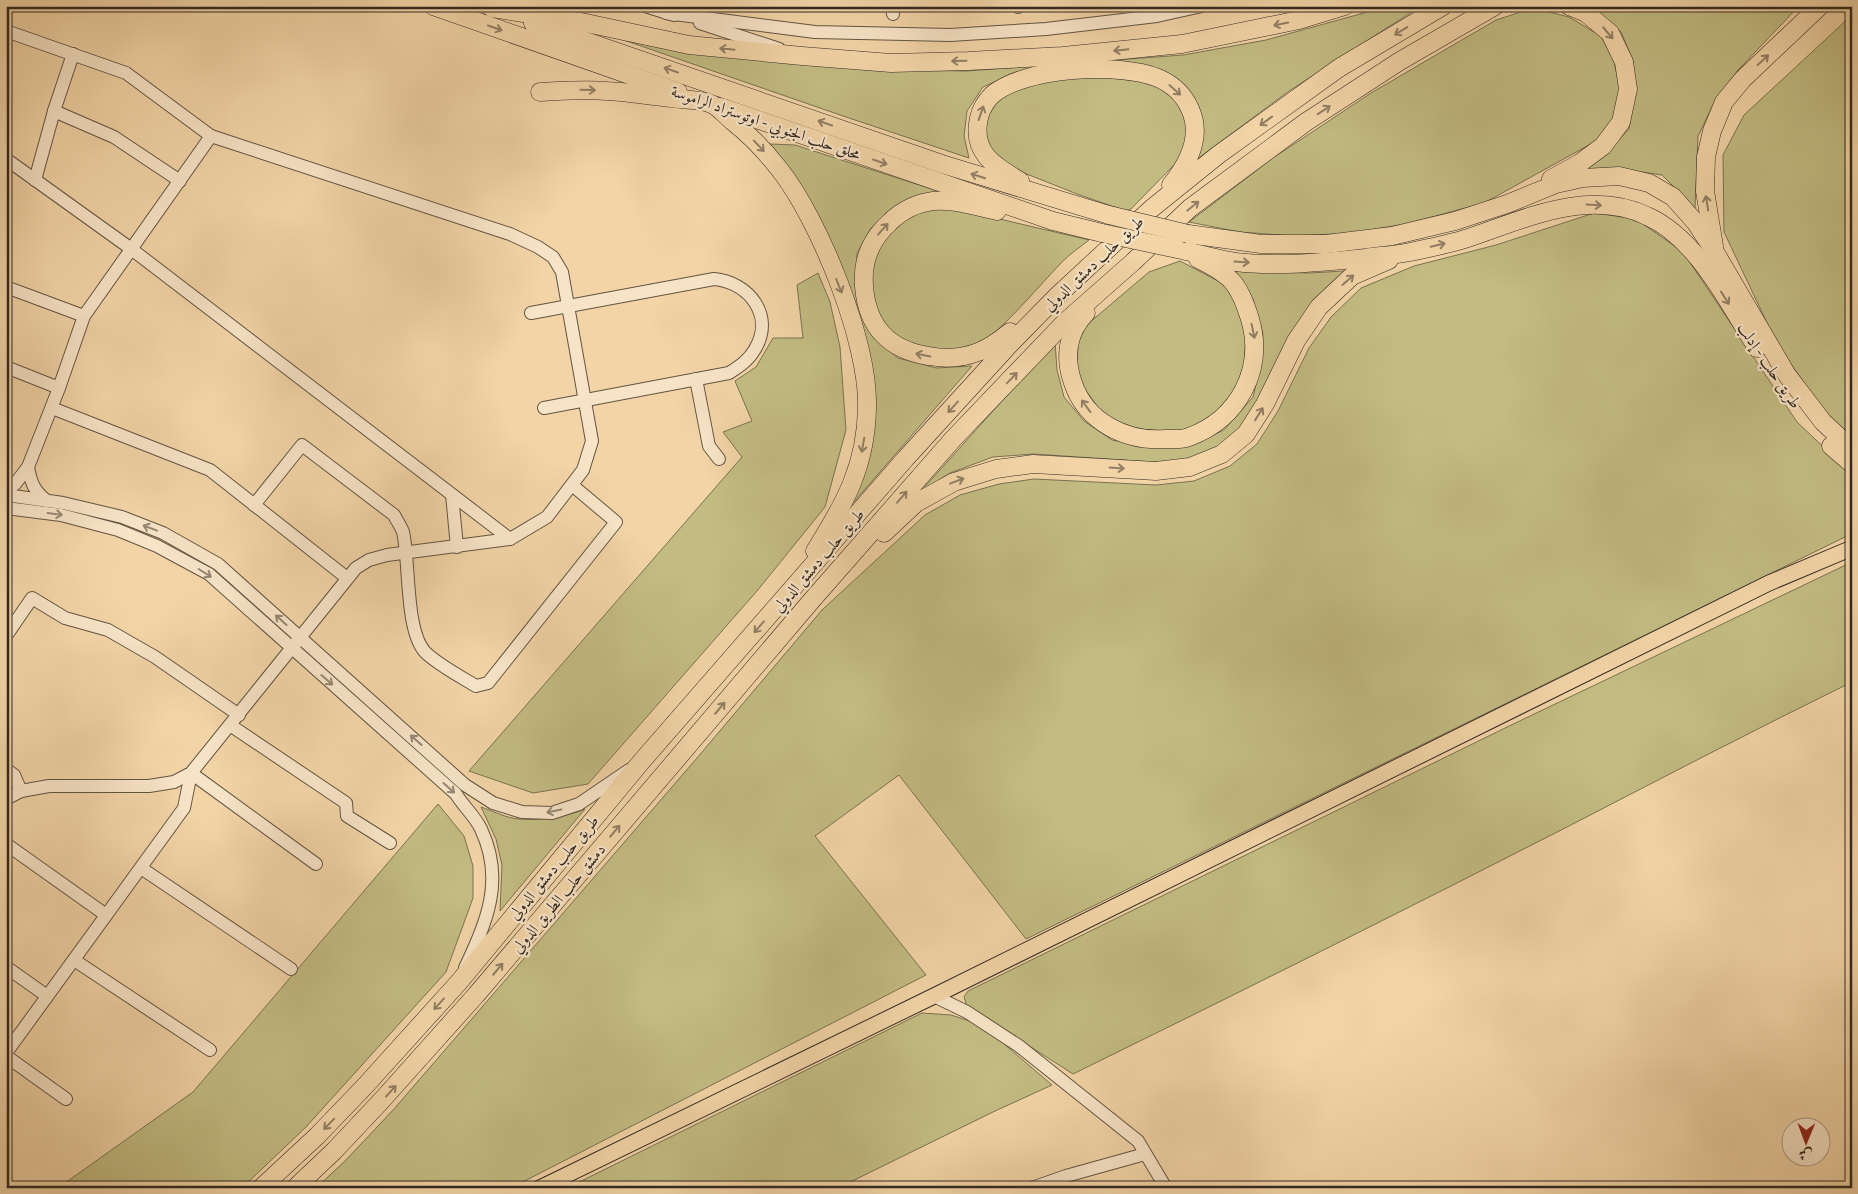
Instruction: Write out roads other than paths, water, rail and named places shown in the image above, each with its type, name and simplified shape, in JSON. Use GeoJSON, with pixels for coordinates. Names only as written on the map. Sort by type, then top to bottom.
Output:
{"type":"FeatureCollection","features":[{"type":"Feature","properties":{"kind":"highway","name":"محلق حلب الجنوبي - اوتوستراد الراموسة"},"geometry":{"type":"LineString","coordinates":[[433,6],[1053,221],[1102,234],[1237,262],[1289,263],[1339,260],[1408,252]]}},
{"type":"Feature","properties":{"kind":"highway"},"geometry":{"type":"LineString","coordinates":[[489,7],[586,22],[688,45],[891,62],[968,61],[1063,56],[1182,44],[1299,20],[1345,6]]}},
{"type":"Feature","properties":{"kind":"highway","name":"طريق حلب دمشق الدولي"},"geometry":{"type":"LineString","coordinates":[[261,1188],[317,1136],[459,982],[641,762],[913,451],[1010,344],[1151,209],[1218,155],[1340,68],[1442,6]]}},
{"type":"Feature","properties":{"kind":"highway","name":"طريق حلب دمشق الدولي"},"geometry":{"type":"LineString","coordinates":[[812,600],[959,432],[1065,322],[1190,208],[1306,122],[1400,61],[1495,6]]}},
{"type":"Feature","properties":{"kind":"highway"},"geometry":{"type":"LineString","coordinates":[[1507,204],[1580,163],[1603,146],[1621,122],[1628,89],[1624,62],[1610,33],[1586,13],[1569,6]]}},
{"type":"Feature","properties":{"kind":"highway"},"geometry":{"type":"LineString","coordinates":[[1707,254],[1706,158],[1712,131],[1724,102],[1743,79],[1820,6]]}},
{"type":"Feature","properties":{"kind":"highway","name":"محلق حلب الجنوبي - اوتوستراد الراموسة"},"geometry":{"type":"LineString","coordinates":[[489,7],[942,164],[1109,215],[1188,234],[1261,244],[1326,244],[1392,236],[1455,221],[1507,204]]}},
{"type":"Feature","properties":{"kind":"highway"},"geometry":{"type":"LineString","coordinates":[[1064,202],[1000,170],[988,159],[978,138],[977,125],[980,113],[984,104],[992,95],[1013,83],[1031,77],[1112,68],[1142,73],[1158,78],[1170,85],[1181,94],[1193,116],[1195,125],[1192,151],[1186,165],[1151,209]]}},
{"type":"Feature","properties":{"kind":"highway"},"geometry":{"type":"LineString","coordinates":[[540,92],[608,91],[710,103],[747,133],[766,153],[785,176],[809,215],[845,302],[860,349],[865,377],[867,407],[860,462],[849,491],[836,518],[792,590]]}},
{"type":"Feature","properties":{"kind":"highway"},"geometry":{"type":"LineString","coordinates":[[1507,204],[1556,184],[1583,178],[1619,176],[1649,183],[1673,197],[1696,223],[1707,254],[1787,375],[1823,422],[1852,450]]}},
{"type":"Feature","properties":{"kind":"highway"},"geometry":{"type":"LineString","coordinates":[[1053,221],[946,201],[933,201],[918,205],[894,218],[883,228],[866,254],[863,278],[869,314],[881,332],[901,349],[938,358],[968,356],[992,346],[1058,296]]}},
{"type":"Feature","properties":{"kind":"highway"},"geometry":{"type":"LineString","coordinates":[[812,600],[916,503],[954,482],[996,469],[1033,464],[1156,471],[1190,466],[1222,454],[1246,434],[1265,404],[1296,341],[1319,307],[1352,276],[1408,252],[1466,239],[1551,210],[1588,204],[1620,207],[1648,216],[1707,254]]}},
{"type":"Feature","properties":{"kind":"highway"},"geometry":{"type":"LineString","coordinates":[[1133,262],[1078,321],[1068,344],[1068,368],[1076,392],[1093,415],[1117,432],[1150,440],[1188,438],[1219,422],[1244,392],[1254,367],[1254,335],[1244,300],[1229,276],[1177,249]]}},
{"type":"Feature","properties":{"kind":"highway","name":"طريق حلب - إدلب"},"geometry":{"type":"LineString","coordinates":[[1707,254],[1791,401],[1834,449],[1852,464]]}},
{"type":"Feature","properties":{"kind":"highway","name":"دمشق حلب الطريق الدولي"},"geometry":{"type":"LineString","coordinates":[[296,1188],[382,1100],[476,995],[812,600]]}},
{"type":"Feature","properties":{"kind":"main road"},"geometry":{"type":"LineString","coordinates":[[540,1188],[934,996],[1769,583],[1852,548]]}},
{"type":"Feature","properties":{"kind":"street"},"geometry":{"type":"LineString","coordinates":[[645,6],[802,56]]}},
{"type":"Feature","properties":{"kind":"street"},"geometry":{"type":"LineString","coordinates":[[666,13],[815,32],[950,35],[1046,29],[1157,16],[1202,6]]}},
{"type":"Feature","properties":{"kind":"street"},"geometry":{"type":"LineString","coordinates":[[6,31],[126,73],[211,136],[517,237],[553,257],[562,272],[592,442],[583,470],[547,517],[510,539],[387,555],[370,560],[356,568],[191,773],[174,782],[149,786],[49,786],[21,791],[6,799]]}},
{"type":"Feature","properties":{"kind":"street"},"geometry":{"type":"LineString","coordinates":[[35,180],[54,111],[73,54]]}},
{"type":"Feature","properties":{"kind":"street"},"geometry":{"type":"LineString","coordinates":[[54,111],[114,137],[180,181]]}},
{"type":"Feature","properties":{"kind":"street"},"geometry":{"type":"LineString","coordinates":[[6,490],[15,484],[28,467],[60,388],[84,316],[130,248],[211,136]]}},
{"type":"Feature","properties":{"kind":"street"},"geometry":{"type":"LineString","coordinates":[[6,159],[130,248],[510,539]]}},
{"type":"Feature","properties":{"kind":"street"},"geometry":{"type":"LineString","coordinates":[[531,313],[706,280],[719,280],[744,289],[756,302],[762,318],[756,348],[744,363],[730,372],[544,408]]}},
{"type":"Feature","properties":{"kind":"street"},"geometry":{"type":"LineString","coordinates":[[6,287],[84,316]]}},
{"type":"Feature","properties":{"kind":"street"},"geometry":{"type":"LineString","coordinates":[[6,367],[60,388]]}},
{"type":"Feature","properties":{"kind":"street"},"geometry":{"type":"LineString","coordinates":[[696,379],[709,446],[720,459]]}},
{"type":"Feature","properties":{"kind":"street"},"geometry":{"type":"LineString","coordinates":[[52,408],[210,470],[347,578]]}},
{"type":"Feature","properties":{"kind":"street"},"geometry":{"type":"LineString","coordinates":[[254,505],[302,445],[394,515],[403,531],[413,618],[418,641],[426,652],[476,686],[488,683],[616,522],[572,485]]}},
{"type":"Feature","properties":{"kind":"street"},"geometry":{"type":"LineString","coordinates":[[28,467],[32,486],[47,501]]}},
{"type":"Feature","properties":{"kind":"street"},"geometry":{"type":"LineString","coordinates":[[6,495],[63,503],[122,517],[163,533],[218,564],[473,790],[493,803],[522,812],[552,813],[579,804],[641,762]]}},
{"type":"Feature","properties":{"kind":"street"},"geometry":{"type":"LineString","coordinates":[[452,495],[457,547]]}},
{"type":"Feature","properties":{"kind":"street"},"geometry":{"type":"LineString","coordinates":[[6,508],[61,515],[118,530],[157,546],[209,574],[456,794],[481,828],[492,864],[491,901],[480,936],[459,982]]}},
{"type":"Feature","properties":{"kind":"street"},"geometry":{"type":"LineString","coordinates":[[6,636],[32,598],[65,618],[108,630],[155,657],[238,715]]}},
{"type":"Feature","properties":{"kind":"street"},"geometry":{"type":"LineString","coordinates":[[230,725],[346,803],[348,816],[390,843]]}},
{"type":"Feature","properties":{"kind":"street"},"geometry":{"type":"LineString","coordinates":[[6,770],[14,775],[21,791]]}},
{"type":"Feature","properties":{"kind":"street"},"geometry":{"type":"LineString","coordinates":[[191,773],[316,864]]}},
{"type":"Feature","properties":{"kind":"street"},"geometry":{"type":"LineString","coordinates":[[66,1099],[6,1054],[184,808],[191,773]]}},
{"type":"Feature","properties":{"kind":"street"},"geometry":{"type":"LineString","coordinates":[[462,803],[473,790]]}},
{"type":"Feature","properties":{"kind":"street"},"geometry":{"type":"LineString","coordinates":[[6,844],[106,915]]}},
{"type":"Feature","properties":{"kind":"street"},"geometry":{"type":"LineString","coordinates":[[141,868],[291,969]]}},
{"type":"Feature","properties":{"kind":"street"},"geometry":{"type":"LineString","coordinates":[[74,960],[210,1050]]}},
{"type":"Feature","properties":{"kind":"street"},"geometry":{"type":"LineString","coordinates":[[6,967],[47,996]]}},
{"type":"Feature","properties":{"kind":"street"},"geometry":{"type":"LineString","coordinates":[[934,996],[967,1012],[1019,1046],[1138,1141],[1166,1188]]}},
{"type":"Feature","properties":{"kind":"street"},"geometry":{"type":"LineString","coordinates":[[1032,1188],[1066,1176],[1145,1154]]}}]}
